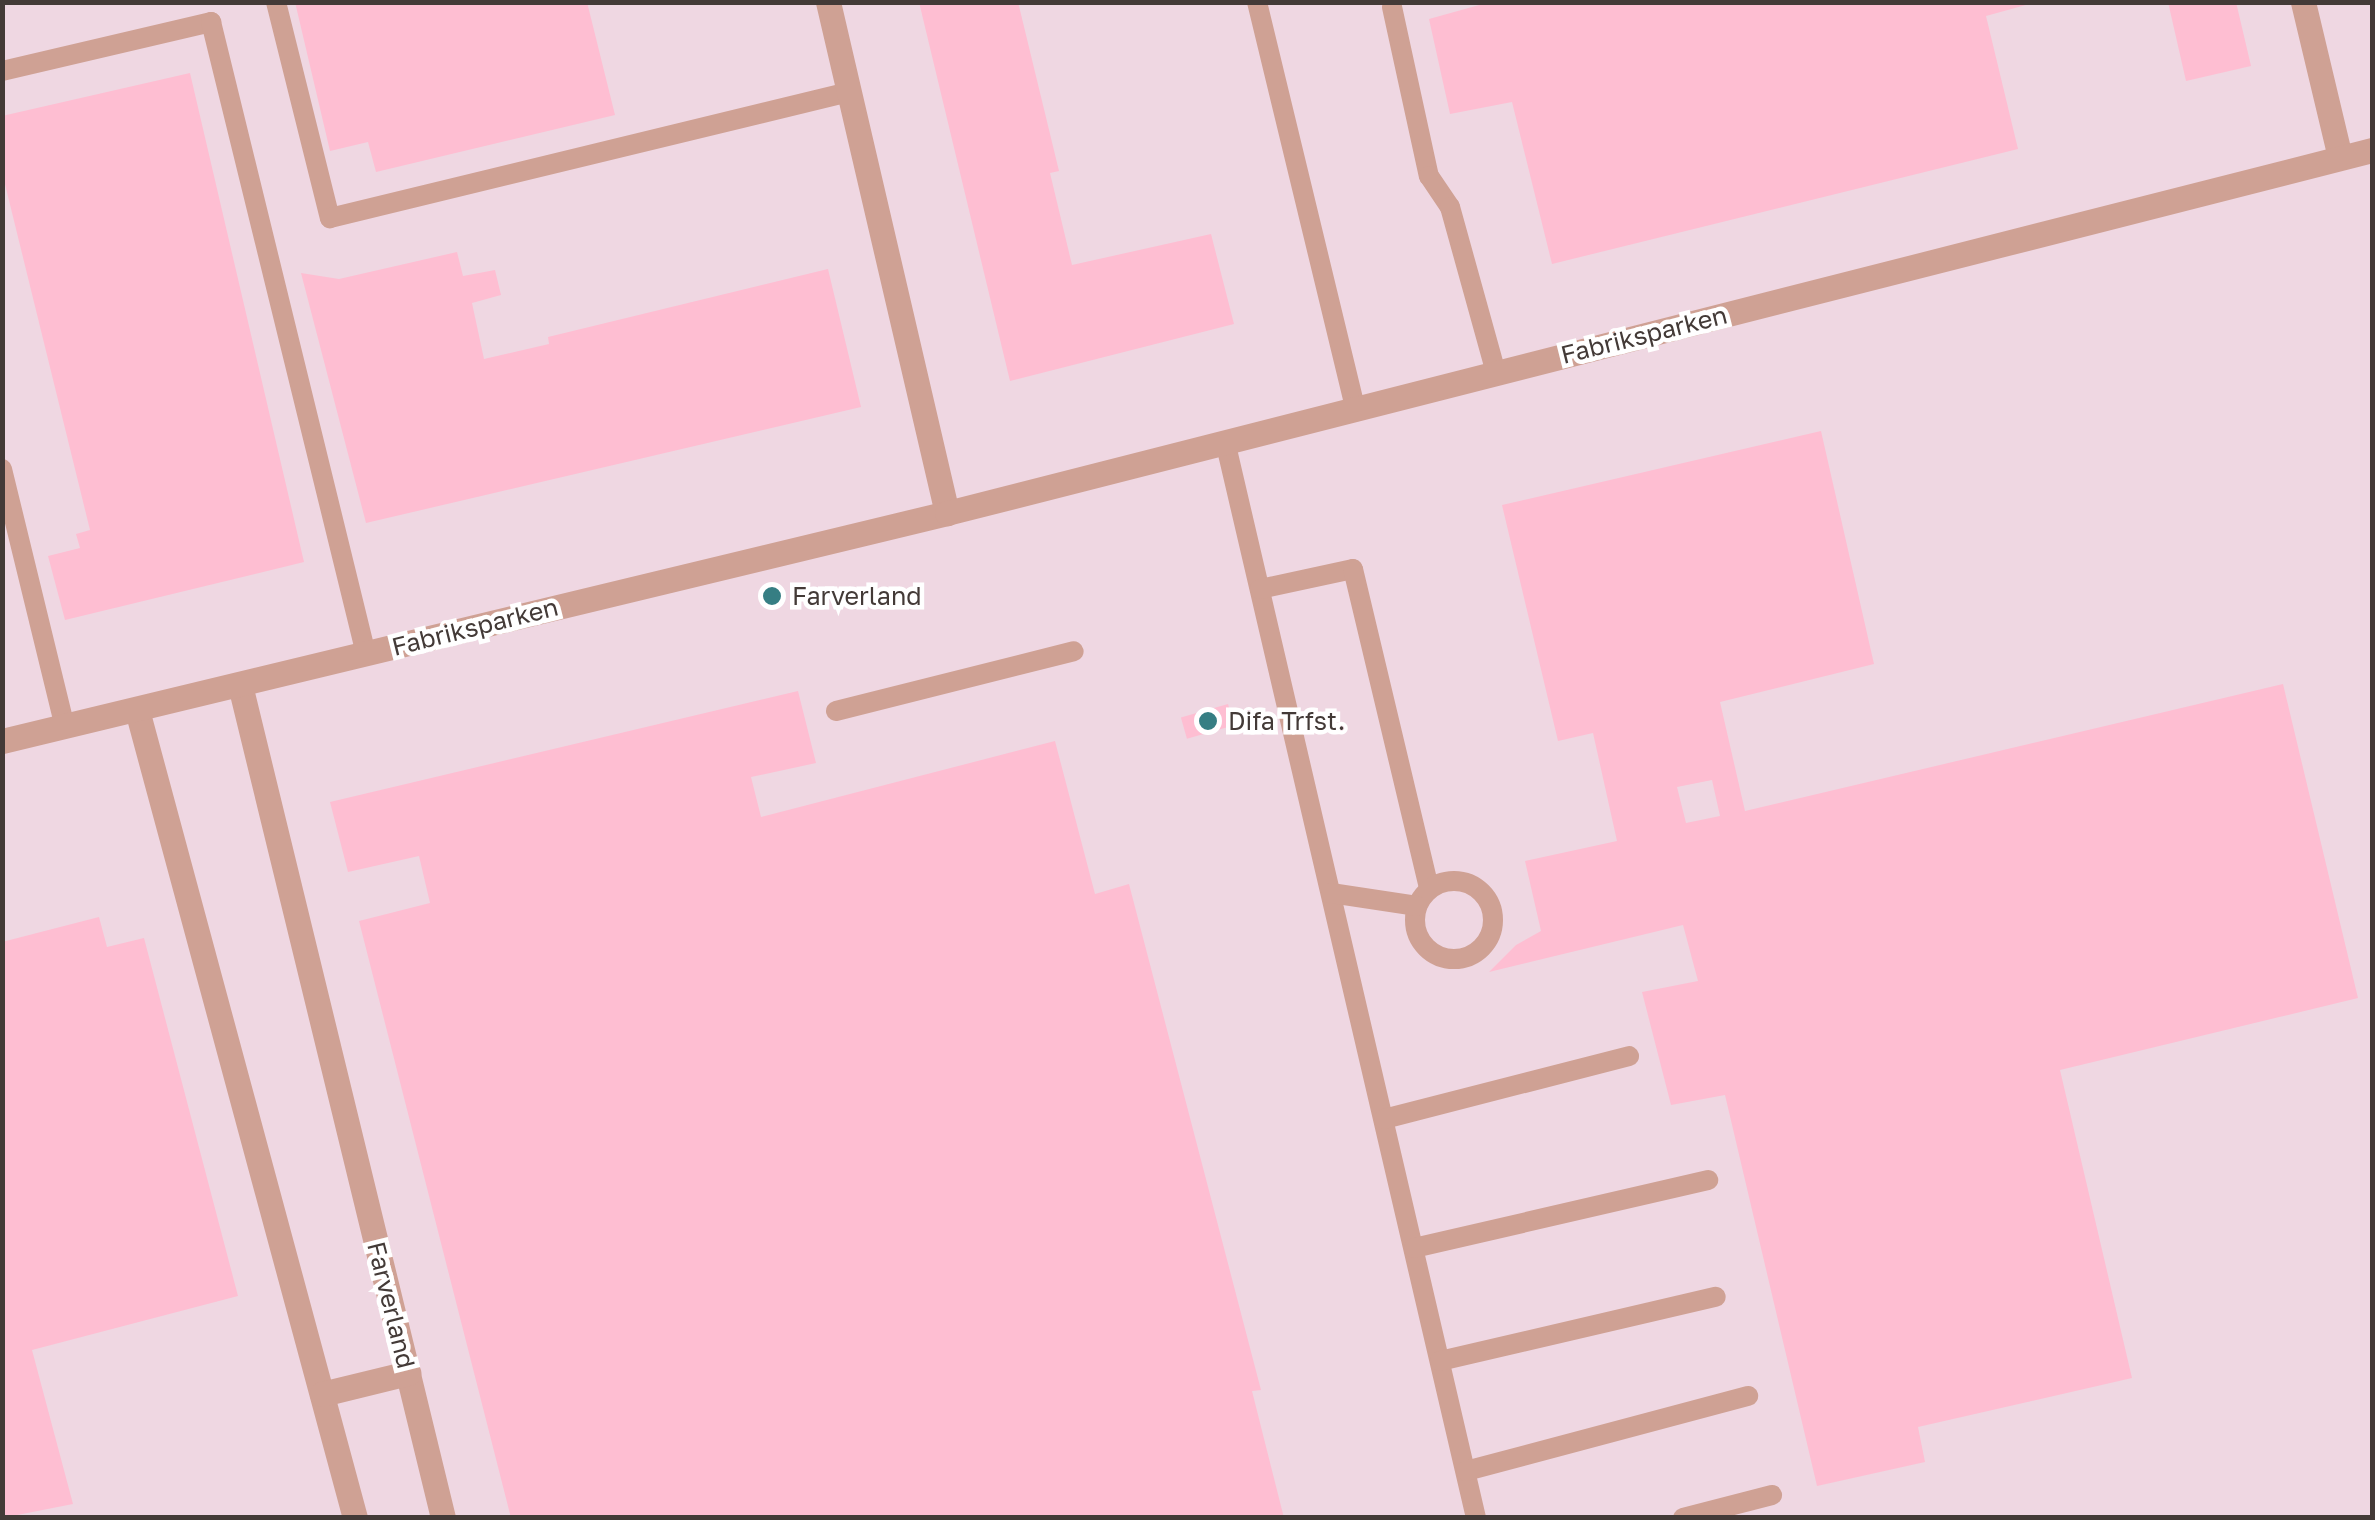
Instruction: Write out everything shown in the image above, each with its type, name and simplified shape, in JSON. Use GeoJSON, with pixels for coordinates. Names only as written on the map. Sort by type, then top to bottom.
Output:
{"type":"FeatureCollection","features":[{"type":"Feature","properties":{"kind":"street"},"geometry":{"type":"LineString","coordinates":[[828,2],[947,513]]}},
{"type":"Feature","properties":{"kind":"street"},"geometry":{"type":"LineString","coordinates":[[2303,2],[2340,157]]}},
{"type":"Feature","properties":{"kind":"street","name":"Fabriksparken"},"geometry":{"type":"LineString","coordinates":[[2,741],[947,513],[2372,150]]}},
{"type":"Feature","properties":{"kind":"street","name":"Farverland"},"geometry":{"type":"LineString","coordinates":[[240,685],[442,1518]]}},
{"type":"Feature","properties":{"kind":"street"},"geometry":{"type":"LineString","coordinates":[[137,710],[355,1518]]}},
{"type":"Feature","properties":{"kind":"street"},"geometry":{"type":"LineString","coordinates":[[322,1394],[408,1373]]}},
{"type":"Feature","properties":{"kind":"lane"},"geometry":{"type":"LineString","coordinates":[[276,2],[330,218],[849,92]]}},
{"type":"Feature","properties":{"kind":"lane"},"geometry":{"type":"LineString","coordinates":[[1258,2],[1355,408]]}},
{"type":"Feature","properties":{"kind":"lane"},"geometry":{"type":"LineString","coordinates":[[1392,7],[1429,176],[1450,207],[1496,372]]}},
{"type":"Feature","properties":{"kind":"lane"},"geometry":{"type":"LineString","coordinates":[[2,71],[211,22],[366,654]]}},
{"type":"Feature","properties":{"kind":"lane"},"geometry":{"type":"LineString","coordinates":[[1225,442],[1476,1518]]}},
{"type":"Feature","properties":{"kind":"lane"},"geometry":{"type":"LineString","coordinates":[[2,469],[65,726]]}},
{"type":"Feature","properties":{"kind":"lane"},"geometry":{"type":"LineString","coordinates":[[1260,589],[1353,570],[1423,898],[1331,892]]}},
{"type":"Feature","properties":{"kind":"lane"},"geometry":{"type":"LineString","coordinates":[[836,711],[1074,651]]}},
{"type":"Feature","properties":{"kind":"lane"},"geometry":{"type":"LineString","coordinates":[[1384,1119],[1629,1056]]}},
{"type":"Feature","properties":{"kind":"lane"},"geometry":{"type":"LineString","coordinates":[[1414,1248],[1708,1180]]}},
{"type":"Feature","properties":{"kind":"lane"},"geometry":{"type":"LineString","coordinates":[[1440,1362],[1716,1297]]}},
{"type":"Feature","properties":{"kind":"lane"},"geometry":{"type":"LineString","coordinates":[[1466,1470],[1748,1396]]}},
{"type":"Feature","properties":{"kind":"lane"},"geometry":{"type":"LineString","coordinates":[[1682,1518],[1772,1495]]}},
{"type":"Feature","properties":{"kind":"shaded area"},"geometry":{"type":"Polygon","coordinates":[[[3,3],[2372,3],[2372,1517],[3,1517],[3,3]]]}},
{"type":"Feature","properties":{"kind":"building"},"geometry":{"type":"Polygon","coordinates":[[[295,2],[587,2],[615,115],[376,172],[368,142],[330,151],[295,2]]]}},
{"type":"Feature","properties":{"kind":"building"},"geometry":{"type":"Polygon","coordinates":[[[919,2],[1018,2],[1059,171],[1050,173],[1072,265],[1211,234],[1234,324],[1010,381],[919,2]]]}},
{"type":"Feature","properties":{"kind":"building"},"geometry":{"type":"Polygon","coordinates":[[[1490,2],[2037,2],[1986,16],[2018,149],[1552,264],[1512,102],[1450,114],[1429,19],[1490,2]]]}},
{"type":"Feature","properties":{"kind":"building"},"geometry":{"type":"Polygon","coordinates":[[[2168,2],[2236,2],[2251,66],[2186,81],[2168,2]]]}},
{"type":"Feature","properties":{"kind":"building"},"geometry":{"type":"Polygon","coordinates":[[[190,73],[304,562],[65,620],[48,556],[80,548],[76,534],[90,530],[2,172],[2,116],[190,73]]]}},
{"type":"Feature","properties":{"kind":"building"},"geometry":{"type":"Polygon","coordinates":[[[457,252],[463,276],[495,270],[501,295],[472,303],[484,359],[549,344],[548,337],[828,269],[861,407],[366,523],[301,273],[339,279],[457,252]]]}},
{"type":"Feature","properties":{"kind":"building"},"geometry":{"type":"Polygon","coordinates":[[[1821,431],[1874,664],[1720,702],[1745,811],[2283,684],[2358,998],[2060,1070],[2132,1378],[1918,1427],[1925,1462],[1817,1486],[1725,1095],[1671,1105],[1642,992],[1698,981],[1683,925],[1489,972],[1516,945],[1541,931],[1525,861],[1617,841],[1593,733],[1558,741],[1502,505],[1821,431]],[[1712,780],[1677,787],[1686,823],[1720,816],[1712,780]]]}},
{"type":"Feature","properties":{"kind":"building"},"geometry":{"type":"Polygon","coordinates":[[[798,691],[816,763],[751,777],[761,817],[1055,741],[1095,894],[1129,884],[1261,1390],[1252,1391],[1284,1518],[511,1518],[359,921],[430,903],[419,856],[348,872],[330,802],[798,691]]]}},
{"type":"Feature","properties":{"kind":"building","name":"Difa Trfst."},"geometry":{"type":"Polygon","coordinates":[[[1228,704],[1234,725],[1187,739],[1181,718],[1228,704]]]}},
{"type":"Feature","properties":{"kind":"building"},"geometry":{"type":"Polygon","coordinates":[[[99,917],[107,947],[144,938],[238,1296],[32,1350],[73,1504],[2,1518],[2,942],[99,917]]]}},
{"type":"Feature","properties":{"kind":"place","name":"Farverland"},"geometry":{"type":"Point","coordinates":[772,596]}},
{"type":"Feature","properties":{"kind":"place","name":"Difa Trfst."},"geometry":{"type":"Point","coordinates":[1208,721]}}]}
